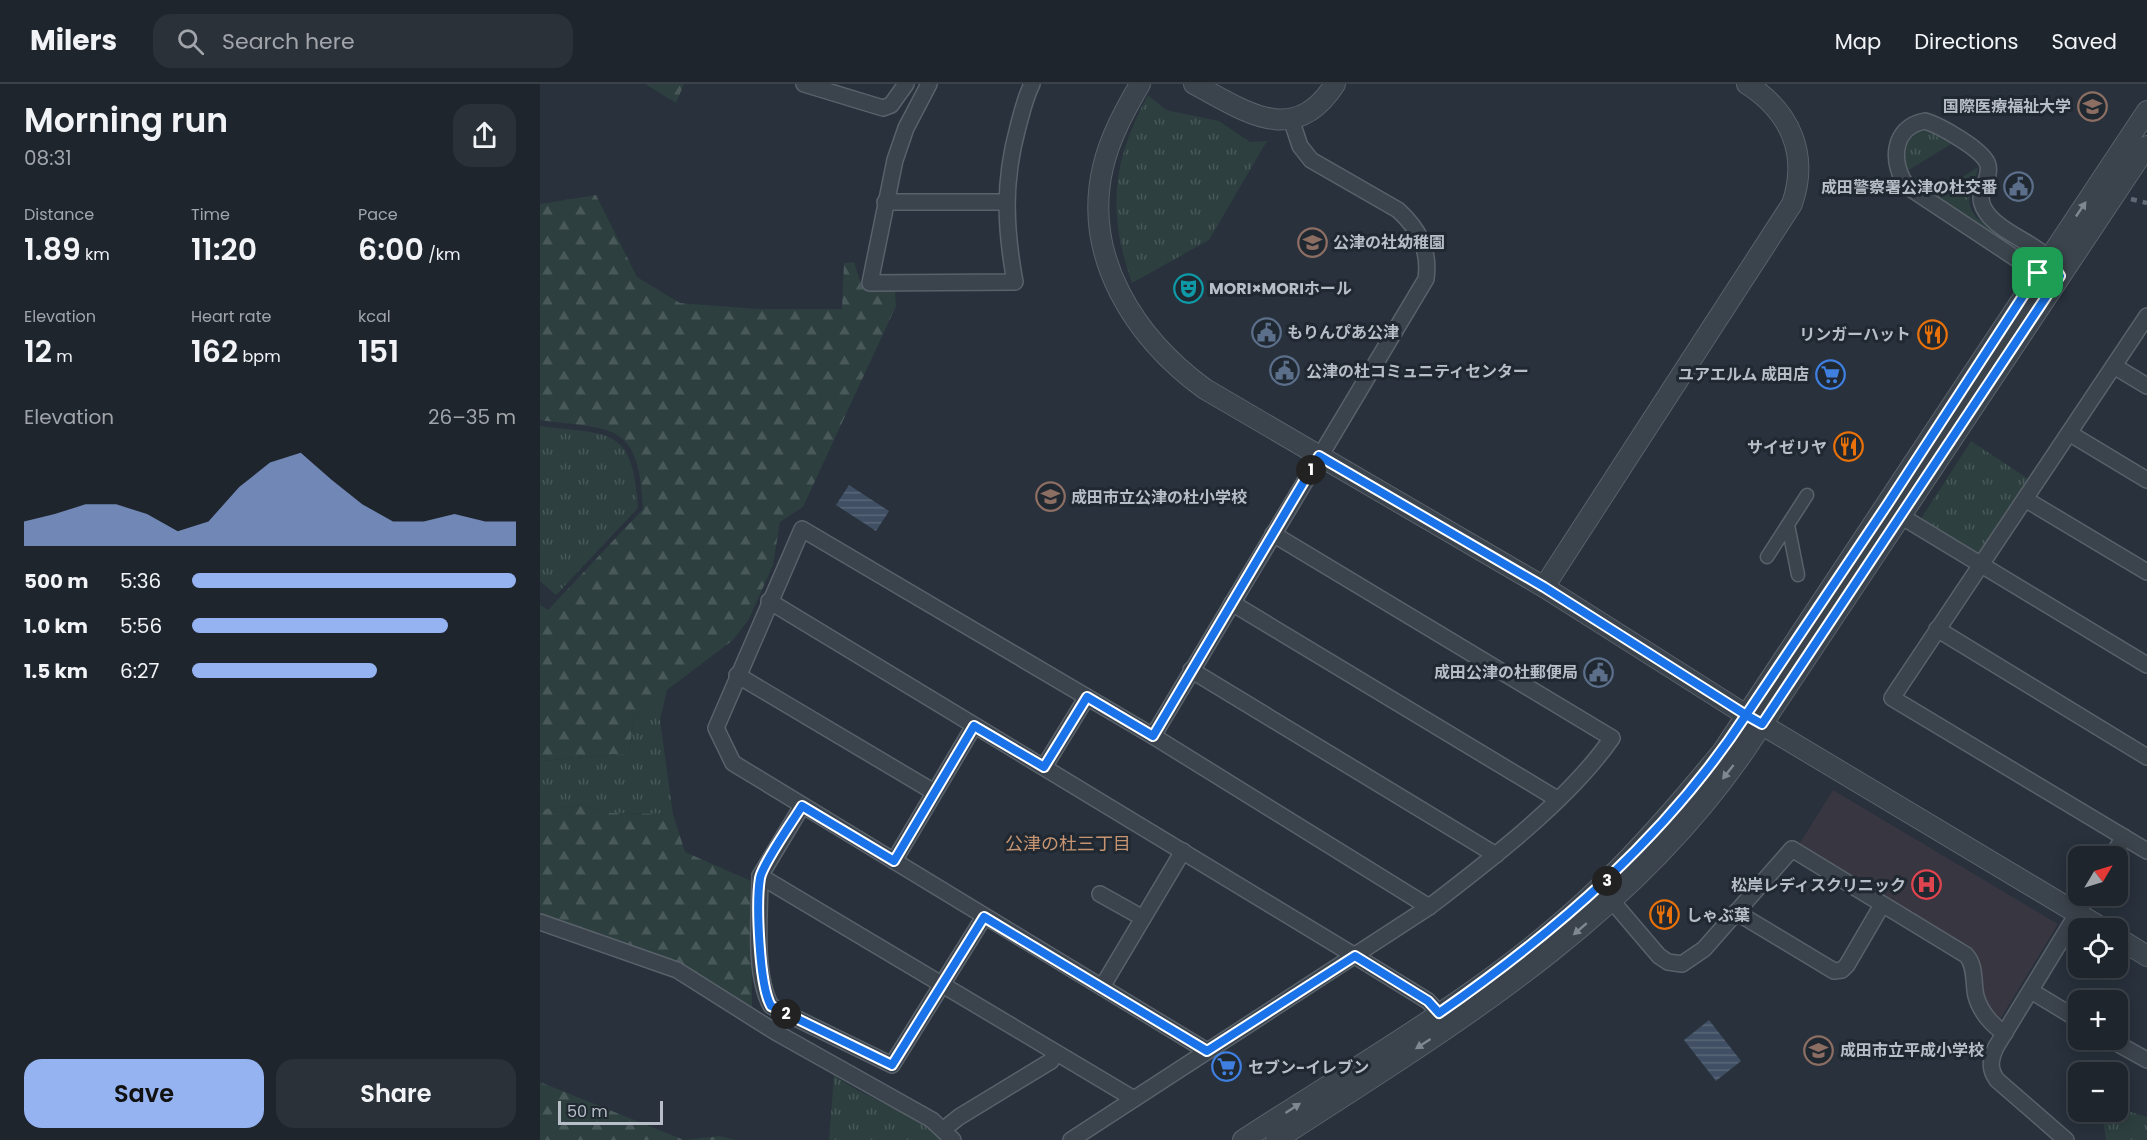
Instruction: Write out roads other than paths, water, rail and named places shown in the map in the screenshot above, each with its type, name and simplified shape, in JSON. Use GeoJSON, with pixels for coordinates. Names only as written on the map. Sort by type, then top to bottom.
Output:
{"type":"FeatureCollection","features":[{"type":"Feature","properties":{"kind":"street"},"geometry":{"type":"LineString","coordinates":[[804,84],[883,108],[891,105],[906,84]]}},
{"type":"Feature","properties":{"kind":"street"},"geometry":{"type":"LineString","coordinates":[[929,84],[906,128],[885,202],[870,283],[1015,282],[1005,202],[1011,154],[1026,94],[1032,84]]}},
{"type":"Feature","properties":{"kind":"street"},"geometry":{"type":"LineString","coordinates":[[1140,84],[1107,152],[1100,183],[1102,248],[1119,293],[1153,343],[1185,375],[1205,389],[1544,587],[1754,719],[2084,918]]}},
{"type":"Feature","properties":{"kind":"street"},"geometry":{"type":"LineString","coordinates":[[1194,84],[1253,115],[1268,120],[1291,119],[1315,107],[1335,84]]}},
{"type":"Feature","properties":{"kind":"street"},"geometry":{"type":"LineString","coordinates":[[1544,587],[1792,204],[1799,170],[1794,135],[1777,109],[1748,84]]}},
{"type":"Feature","properties":{"kind":"street"},"geometry":{"type":"LineString","coordinates":[[1276,1140],[1522,976],[1612,901],[1690,820],[1737,761],[1754,719],[1887,505],[2147,111]]}},
{"type":"Feature","properties":{"kind":"street"},"geometry":{"type":"LineString","coordinates":[[1153,736],[1426,279],[1428,266],[1421,237],[1410,220],[1398,210],[1311,160],[1300,146],[1291,119]]}},
{"type":"Feature","properties":{"kind":"street"},"geometry":{"type":"LineString","coordinates":[[2043,266],[1997,224],[1984,208],[1982,188],[1988,175],[1988,166],[1979,152],[1934,123],[1916,123],[1907,130],[1895,154],[1900,177],[1908,187],[2060,276]]}},
{"type":"Feature","properties":{"kind":"street"},"geometry":{"type":"LineString","coordinates":[[1244,1140],[1500,971],[1599,888],[1673,811],[1722,752],[1754,719],[1831,620],[2147,146]]}},
{"type":"Feature","properties":{"kind":"street"},"geometry":{"type":"LineString","coordinates":[[885,202],[1005,202]]}},
{"type":"Feature","properties":{"kind":"street"},"geometry":{"type":"LineString","coordinates":[[2147,316],[1892,698],[2147,851]]}},
{"type":"Feature","properties":{"kind":"street"},"geometry":{"type":"LineString","coordinates":[[2114,366],[2147,386]]}},
{"type":"Feature","properties":{"kind":"street"},"geometry":{"type":"LineString","coordinates":[[2069,433],[2147,480]]}},
{"type":"Feature","properties":{"kind":"street"},"geometry":{"type":"LineString","coordinates":[[1767,557],[1807,495]]}},
{"type":"Feature","properties":{"kind":"street"},"geometry":{"type":"LineString","coordinates":[[2025,499],[2147,572]]}},
{"type":"Feature","properties":{"kind":"street"},"geometry":{"type":"LineString","coordinates":[[1899,515],[2147,665]]}},
{"type":"Feature","properties":{"kind":"street"},"geometry":{"type":"LineString","coordinates":[[1788,525],[1798,575]]}},
{"type":"Feature","properties":{"kind":"street"},"geometry":{"type":"LineString","coordinates":[[1207,1051],[733,763],[716,728],[802,529],[1153,736],[1429,907]]}},
{"type":"Feature","properties":{"kind":"street"},"geometry":{"type":"LineString","coordinates":[[1071,1140],[1429,907],[1496,855],[1557,799],[1612,738],[1273,534]]}},
{"type":"Feature","properties":{"kind":"street"},"geometry":{"type":"LineString","coordinates":[[769,601],[1355,956],[1428,1001],[1439,1013]]}},
{"type":"Feature","properties":{"kind":"street"},"geometry":{"type":"LineString","coordinates":[[1232,603],[1557,799]]}},
{"type":"Feature","properties":{"kind":"street"},"geometry":{"type":"LineString","coordinates":[[1937,629],[2147,757]]}},
{"type":"Feature","properties":{"kind":"street"},"geometry":{"type":"LineString","coordinates":[[1191,670],[1496,855]]}},
{"type":"Feature","properties":{"kind":"street"},"geometry":{"type":"LineString","coordinates":[[737,675],[934,792]]}},
{"type":"Feature","properties":{"kind":"street"},"geometry":{"type":"LineString","coordinates":[[1044,767],[1087,697]]}},
{"type":"Feature","properties":{"kind":"street"},"geometry":{"type":"LineString","coordinates":[[894,861],[974,726]]}},
{"type":"Feature","properties":{"kind":"street"},"geometry":{"type":"LineString","coordinates":[[802,806],[760,876],[761,970],[765,996],[771,1006],[892,1065],[984,917]]}},
{"type":"Feature","properties":{"kind":"street"},"geometry":{"type":"LineString","coordinates":[[2118,846],[2124,837]]}},
{"type":"Feature","properties":{"kind":"street"},"geometry":{"type":"LineString","coordinates":[[1612,901],[1659,956],[1674,964],[1691,960],[1792,849],[1970,959],[1977,999],[1994,1027],[2005,1033]]}},
{"type":"Feature","properties":{"kind":"street"},"geometry":{"type":"LineString","coordinates":[[1102,987],[1183,851]]}},
{"type":"Feature","properties":{"kind":"street"},"geometry":{"type":"LineString","coordinates":[[760,876],[943,983],[1134,1099]]}},
{"type":"Feature","properties":{"kind":"street"},"geometry":{"type":"LineString","coordinates":[[1100,894],[1143,918]]}},
{"type":"Feature","properties":{"kind":"street"},"geometry":{"type":"LineString","coordinates":[[1736,912],[1834,971],[1842,970],[1847,965],[1882,905]]}},
{"type":"Feature","properties":{"kind":"street"},"geometry":{"type":"LineString","coordinates":[[2066,1140],[1993,1074],[1992,1054],[2082,906]]}},
{"type":"Feature","properties":{"kind":"street"},"geometry":{"type":"LineString","coordinates":[[540,922],[677,970],[777,1033],[893,1097],[949,1135],[959,1117],[1051,1061],[1056,1053]]}},
{"type":"Feature","properties":{"kind":"street"},"geometry":{"type":"LineString","coordinates":[[2128,944],[2147,956]]}},
{"type":"Feature","properties":{"kind":"street"},"geometry":{"type":"LineString","coordinates":[[2031,991],[2068,1013]]}},
{"type":"Feature","properties":{"kind":"street"},"geometry":{"type":"LineString","coordinates":[[2128,1049],[2147,1060]]}},
{"type":"Feature","properties":{"kind":"water"},"geometry":{"type":"Polygon","coordinates":[[[849,485],[889,511],[876,531],[836,505],[849,485]]]}},
{"type":"Feature","properties":{"kind":"water"},"geometry":{"type":"Polygon","coordinates":[[[1709,1020],[1741,1061],[1716,1081],[1684,1040],[1709,1020]]]}},
{"type":"Feature","properties":{"kind":"railway"},"geometry":{"type":"LineString","coordinates":[[2131,199],[2147,203]]}},
{"type":"Feature","properties":{"kind":"place","name":"国際医療福祉大学"},"geometry":{"type":"Point","coordinates":[2092,106]}},
{"type":"Feature","properties":{"kind":"place","name":"成田警察署公津の杜交番"},"geometry":{"type":"Point","coordinates":[2018,187]}},
{"type":"Feature","properties":{"kind":"place","name":"公津の社幼稚園"},"geometry":{"type":"Point","coordinates":[1312,242]}},
{"type":"Feature","properties":{"kind":"place","name":"MORI×MORIホール"},"geometry":{"type":"Point","coordinates":[1188,288]}},
{"type":"Feature","properties":{"kind":"place","name":"もりんぴあ公津"},"geometry":{"type":"Point","coordinates":[1266,332]}},
{"type":"Feature","properties":{"kind":"place","name":"リンガーハット"},"geometry":{"type":"Point","coordinates":[1932,334]}},
{"type":"Feature","properties":{"kind":"place","name":"公津の杜コミュニティセンター"},"geometry":{"type":"Point","coordinates":[1285,371]}},
{"type":"Feature","properties":{"kind":"place","name":"ユアエルム 成田店"},"geometry":{"type":"Point","coordinates":[1830,374]}},
{"type":"Feature","properties":{"kind":"place","name":"サイゼリヤ"},"geometry":{"type":"Point","coordinates":[1848,447]}},
{"type":"Feature","properties":{"kind":"place","name":"成田市立公津の杜小学校"},"geometry":{"type":"Point","coordinates":[1050,497]}},
{"type":"Feature","properties":{"kind":"place","name":"成田公津の杜郵便局"},"geometry":{"type":"Point","coordinates":[1599,672]}},
{"type":"Feature","properties":{"kind":"place","name":"松岸レディスクリニック"},"geometry":{"type":"Point","coordinates":[1927,885]}},
{"type":"Feature","properties":{"kind":"place","name":"しゃぶ葉"},"geometry":{"type":"Point","coordinates":[1665,915]}},
{"type":"Feature","properties":{"kind":"place","name":"成田市立平成小学校"},"geometry":{"type":"Point","coordinates":[1819,1050]}},
{"type":"Feature","properties":{"kind":"place","name":"セブン-イレブン"},"geometry":{"type":"Point","coordinates":[1227,1067]}},
{"type":"Feature","properties":{"kind":"district","name":"公津の杜三丁目"},"geometry":{"type":"Point","coordinates":[1068,844]}}]}
